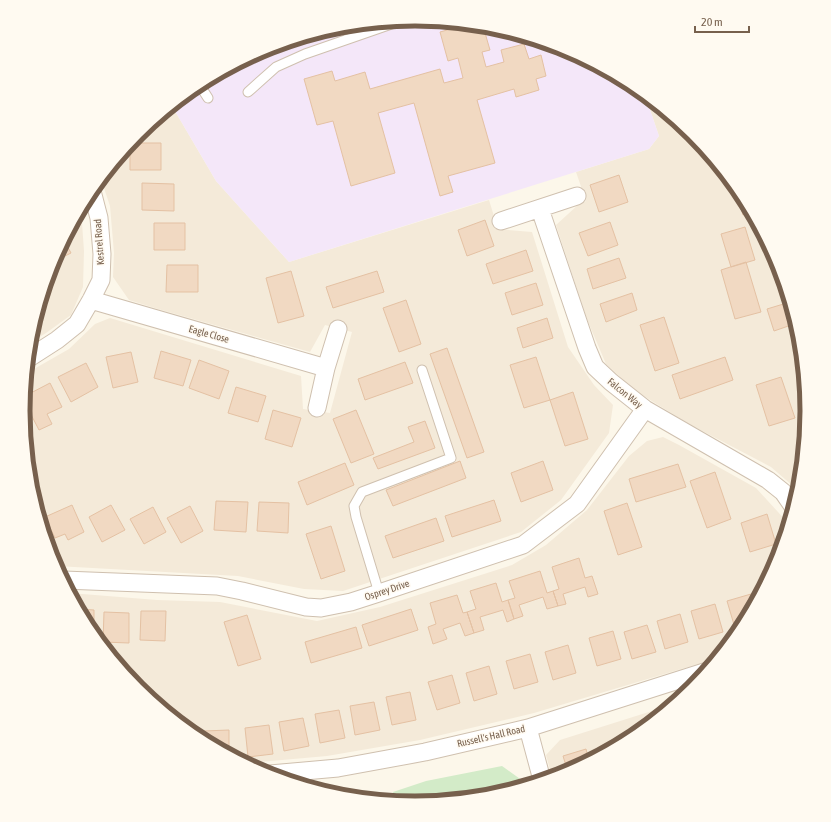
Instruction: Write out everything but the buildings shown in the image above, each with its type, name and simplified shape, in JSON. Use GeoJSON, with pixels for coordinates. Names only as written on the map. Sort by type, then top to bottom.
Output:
{"type":"FeatureCollection","features":[{"type":"Feature","properties":{"kind":"street"},"geometry":{"type":"LineString","coordinates":[[501,221],[577,196]]}},
{"type":"Feature","properties":{"kind":"street","name":"Kestrel Road"},"geometry":{"type":"LineString","coordinates":[[35,354],[57,340],[77,324],[92,300],[101,280],[102,254],[99,218],[94,199]]}},
{"type":"Feature","properties":{"kind":"street","name":"Falcon Way"},"geometry":{"type":"LineString","coordinates":[[540,209],[587,348],[595,367],[645,409],[768,480],[783,492],[789,501]]}},
{"type":"Feature","properties":{"kind":"street","name":"Eagle Close"},"geometry":{"type":"LineString","coordinates":[[92,300],[326,368]]}},
{"type":"Feature","properties":{"kind":"street"},"geometry":{"type":"LineString","coordinates":[[317,408],[326,368],[338,329]]}},
{"type":"Feature","properties":{"kind":"street","name":"Osprey Drive"},"geometry":{"type":"LineString","coordinates":[[70,580],[217,586],[306,607],[321,608],[351,602],[523,545],[577,504],[645,409]]}},
{"type":"Feature","properties":{"kind":"street","name":"Russell's Hall Road"},"geometry":{"type":"LineString","coordinates":[[283,773],[338,768],[425,752],[528,728],[696,674]]}},
{"type":"Feature","properties":{"kind":"street"},"geometry":{"type":"LineString","coordinates":[[528,728],[541,775]]}},
{"type":"Feature","properties":{"kind":"lane"},"geometry":{"type":"LineString","coordinates":[[248,92],[276,67],[305,54],[381,28]]}},
{"type":"Feature","properties":{"kind":"lane"},"geometry":{"type":"LineString","coordinates":[[203,90],[208,98]]}},
{"type":"Feature","properties":{"kind":"lane"},"geometry":{"type":"LineString","coordinates":[[379,593],[354,506],[362,492],[451,458],[422,370]]}},
{"type":"Feature","properties":{"kind":"shaded area"},"geometry":{"type":"Polygon","coordinates":[[[416,26],[466,29],[491,33],[539,46],[586,66],[629,91],[648,105],[659,136],[649,149],[289,262],[216,181],[175,111],[202,91],[223,78],[268,55],[316,39],[365,29],[416,26]]]}},
{"type":"Feature","properties":{"kind":"shaded area"},"geometry":{"type":"Polygon","coordinates":[[[648,105],[688,139],[705,157],[736,197],[761,241],[780,287],[793,336],[800,386],[800,436],[793,486],[771,467],[689,424],[634,390],[606,364],[586,317],[556,225],[579,204],[586,201],[576,172],[649,149],[659,136],[648,105]]]}},
{"type":"Feature","properties":{"kind":"shaded area"},"geometry":{"type":"Polygon","coordinates":[[[175,111],[216,181],[289,262],[489,200],[498,229],[532,232],[568,347],[594,385],[613,405],[609,433],[561,500],[521,532],[343,591],[304,589],[238,576],[64,566],[51,535],[44,511],[34,461],[30,411],[33,370],[69,349],[95,324],[110,318],[301,376],[303,409],[330,413],[352,332],[325,325],[310,352],[129,300],[113,277],[114,253],[110,206],[103,186],[126,157],[143,139],[175,111]]]}},
{"type":"Feature","properties":{"kind":"shaded area"},"geometry":{"type":"Polygon","coordinates":[[[82,219],[84,251],[83,287],[71,315],[38,338],[51,287],[70,241],[82,219]]]}},
{"type":"Feature","properties":{"kind":"shaded area"},"geometry":{"type":"Polygon","coordinates":[[[663,437],[756,488],[785,519],[771,558],[749,604],[736,625],[708,661],[534,713],[420,740],[327,756],[258,762],[202,731],[181,716],[143,683],[126,665],[95,625],[77,594],[157,600],[220,602],[317,621],[380,607],[512,565],[546,545],[587,510],[629,456],[647,441],[663,437]]]}},
{"type":"Feature","properties":{"kind":"shaded area"},"geometry":{"type":"Polygon","coordinates":[[[658,709],[629,731],[608,744],[586,756],[551,772],[546,755],[560,740],[658,709]]]}},
{"type":"Feature","properties":{"kind":"green space"},"geometry":{"type":"Polygon","coordinates":[[[502,766],[523,781],[491,789],[466,793],[416,796],[394,795],[393,792],[426,781],[502,766]]]}}]}
